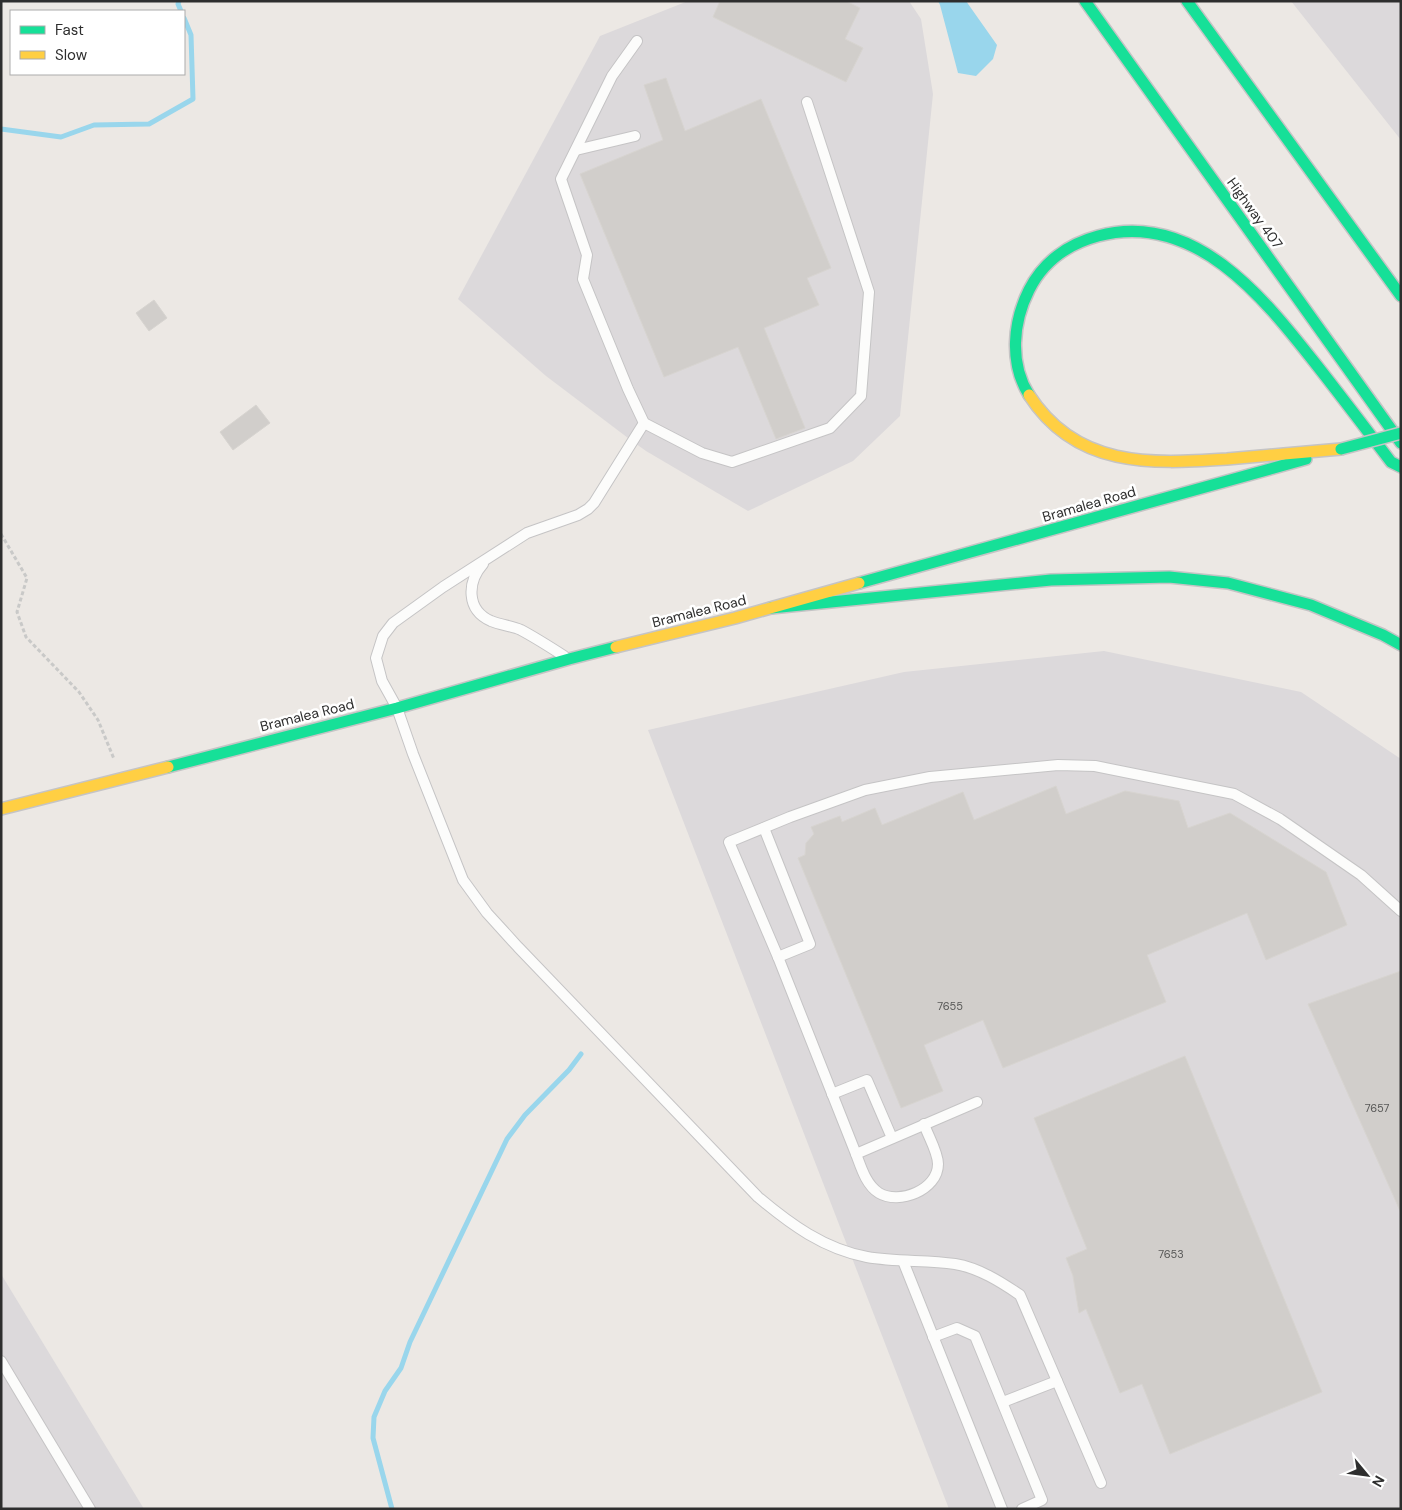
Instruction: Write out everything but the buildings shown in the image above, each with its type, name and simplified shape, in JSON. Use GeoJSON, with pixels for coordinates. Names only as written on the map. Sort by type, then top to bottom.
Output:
{"type":"FeatureCollection","features":[{"type":"Feature","properties":{"kind":"main road","name":"Highway 407"},"geometry":{"type":"LineString","coordinates":[[1085,1],[1401,443]]}},
{"type":"Feature","properties":{"kind":"main road"},"geometry":{"type":"LineString","coordinates":[[1187,1],[1401,296]]}},
{"type":"Feature","properties":{"kind":"main road"},"geometry":{"type":"LineString","coordinates":[[1341,449],[1200,460],[1140,460],[1103,454],[1076,442],[1045,418],[1032,401],[1020,376],[1016,359],[1017,325],[1023,302],[1038,278],[1056,256],[1091,237],[1130,230],[1152,233],[1182,242],[1218,261],[1253,291],[1294,337],[1391,462],[1401,467]]}},
{"type":"Feature","properties":{"kind":"main road","name":"Bramalea Road"},"geometry":{"type":"LineString","coordinates":[[1,809],[397,708],[569,659],[771,608],[1401,433]]}},
{"type":"Feature","properties":{"kind":"main road"},"geometry":{"type":"LineString","coordinates":[[771,608],[1051,580],[1169,577],[1228,583],[1311,606],[1383,635],[1401,646]]}},
{"type":"Feature","properties":{"kind":"lane"},"geometry":{"type":"LineString","coordinates":[[637,41],[612,76],[561,179],[587,255],[583,279],[644,423],[702,453],[732,462],[830,428],[861,396],[869,292],[807,102]]}},
{"type":"Feature","properties":{"kind":"lane"},"geometry":{"type":"LineString","coordinates":[[576,150],[635,136]]}},
{"type":"Feature","properties":{"kind":"lane"},"geometry":{"type":"LineString","coordinates":[[644,423],[594,503],[588,509],[578,515],[527,533],[443,587],[393,623],[383,636],[376,658],[382,681],[397,708],[416,763],[463,880],[487,913],[518,947],[758,1197],[784,1218],[802,1231],[837,1248],[866,1257],[957,1264],[998,1280],[1020,1295],[1100,1482]]}},
{"type":"Feature","properties":{"kind":"lane"},"geometry":{"type":"LineString","coordinates":[[490,556],[476,572],[471,583],[474,605],[480,614],[490,621],[519,629],[569,659]]}},
{"type":"Feature","properties":{"kind":"lane"},"geometry":{"type":"LineString","coordinates":[[924,1124],[938,1163],[936,1176],[928,1187],[912,1194],[893,1197],[879,1193],[866,1178],[778,957],[729,842],[865,790],[930,776],[1058,765],[1095,766],[1234,794],[1280,819],[1360,875],[1401,911]]}},
{"type":"Feature","properties":{"kind":"lane"},"geometry":{"type":"LineString","coordinates":[[764,828],[810,944],[778,957]]}},
{"type":"Feature","properties":{"kind":"lane"},"geometry":{"type":"LineString","coordinates":[[832,1094],[867,1080],[892,1138]]}},
{"type":"Feature","properties":{"kind":"lane"},"geometry":{"type":"LineString","coordinates":[[856,1154],[977,1102]]}},
{"type":"Feature","properties":{"kind":"lane"},"geometry":{"type":"LineString","coordinates":[[903,1261],[1002,1509]]}},
{"type":"Feature","properties":{"kind":"lane"},"geometry":{"type":"LineString","coordinates":[[933,1337],[957,1328],[976,1336],[1042,1500],[1022,1509]]}},
{"type":"Feature","properties":{"kind":"lane"},"geometry":{"type":"LineString","coordinates":[[1,1361],[90,1509]]}},
{"type":"Feature","properties":{"kind":"lane"},"geometry":{"type":"LineString","coordinates":[[1002,1402],[1057,1381]]}},
{"type":"Feature","properties":{"kind":"path"},"geometry":{"type":"LineString","coordinates":[[1,534],[26,578],[17,612],[26,637],[79,692],[98,720],[122,778]]}},
{"type":"Feature","properties":{"kind":"shaded area"},"geometry":{"type":"Polygon","coordinates":[[[688,1],[909,1],[921,19],[933,94],[900,416],[853,461],[748,511],[632,441],[546,376],[458,299],[600,36],[688,1]]]}},
{"type":"Feature","properties":{"kind":"shaded area"},"geometry":{"type":"Polygon","coordinates":[[[1291,1],[1401,1],[1401,140],[1291,1]]]}},
{"type":"Feature","properties":{"kind":"shaded area"},"geometry":{"type":"Polygon","coordinates":[[[1104,651],[1301,692],[1401,759],[1401,1509],[949,1509],[648,730],[904,672],[1104,651]]]}},
{"type":"Feature","properties":{"kind":"shaded area"},"geometry":{"type":"Polygon","coordinates":[[[1,1274],[144,1509],[1,1509],[1,1274]]]}},
{"type":"Feature","properties":{"kind":"water"},"geometry":{"type":"Polygon","coordinates":[[[938,1],[966,1],[997,45],[993,59],[976,76],[958,73],[938,1]]]}},
{"type":"Feature","properties":{"kind":"waterway"},"geometry":{"type":"LineString","coordinates":[[179,1],[178,4],[181,10]]}},
{"type":"Feature","properties":{"kind":"waterway"},"geometry":{"type":"LineString","coordinates":[[1,129],[61,137],[94,125],[149,124],[193,99],[191,35],[185,20]]}},
{"type":"Feature","properties":{"kind":"waterway"},"geometry":{"type":"LineString","coordinates":[[392,1509],[373,1438],[374,1417],[385,1391],[401,1368],[410,1342],[507,1139],[525,1115],[569,1070],[581,1054]]}},
{"type":"Feature","properties":{"kind":"traffic: fast"},"geometry":{"type":"LineString","coordinates":[[1085,1],[1401,443]]}},
{"type":"Feature","properties":{"kind":"traffic: fast"},"geometry":{"type":"LineString","coordinates":[[1187,1],[1401,296]]}},
{"type":"Feature","properties":{"kind":"traffic: fast"},"geometry":{"type":"LineString","coordinates":[[1029,395],[1018,370],[1016,356],[1017,329],[1019,315],[1024,302],[1041,271],[1057,255],[1087,239],[1133,231],[1165,236],[1195,247],[1223,265],[1249,287],[1295,338],[1391,462],[1401,467]]}},
{"type":"Feature","properties":{"kind":"traffic: fast"},"geometry":{"type":"LineString","coordinates":[[1341,449],[1401,433]]}},
{"type":"Feature","properties":{"kind":"traffic: fast"},"geometry":{"type":"LineString","coordinates":[[859,583],[1306,459]]}},
{"type":"Feature","properties":{"kind":"traffic: fast"},"geometry":{"type":"LineString","coordinates":[[771,608],[1051,580],[1169,577],[1228,583],[1311,605],[1383,635],[1401,645]]}},
{"type":"Feature","properties":{"kind":"traffic: fast"},"geometry":{"type":"LineString","coordinates":[[168,767],[397,708],[616,647]]}},
{"type":"Feature","properties":{"kind":"traffic: slow"},"geometry":{"type":"LineString","coordinates":[[1029,395],[1048,419],[1069,436],[1092,449],[1117,456],[1143,460],[1198,461],[1341,449]]}},
{"type":"Feature","properties":{"kind":"traffic: slow"},"geometry":{"type":"LineString","coordinates":[[616,647],[735,618],[859,583]]}},
{"type":"Feature","properties":{"kind":"traffic: slow"},"geometry":{"type":"LineString","coordinates":[[1,809],[168,767]]}}]}
